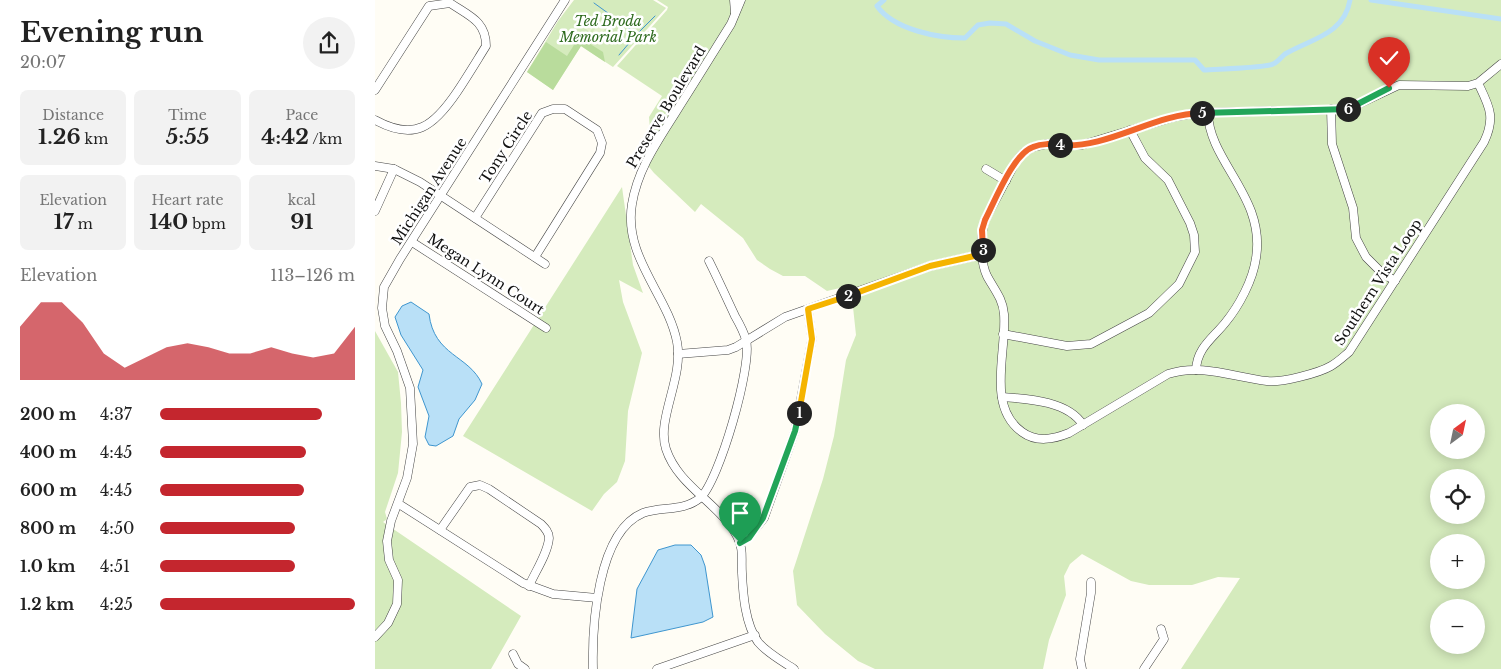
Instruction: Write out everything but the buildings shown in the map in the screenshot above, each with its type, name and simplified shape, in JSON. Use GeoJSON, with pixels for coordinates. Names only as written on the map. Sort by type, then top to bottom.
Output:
{"type":"FeatureCollection","features":[{"type":"Feature","properties":{"kind":"street","name":"Michigan Avenue"},"geometry":{"type":"LineString","coordinates":[[375,637],[388,622],[397,604],[398,580],[389,560],[387,541],[391,521],[399,504],[407,478],[413,444],[412,407],[405,372],[385,326],[382,308],[384,287],[565,0]]}},
{"type":"Feature","properties":{"kind":"street"},"geometry":{"type":"LineString","coordinates":[[734,0],[735,13]]}},
{"type":"Feature","properties":{"kind":"street","name":"Preserve Boulevard"},"geometry":{"type":"LineString","coordinates":[[740,543],[726,523],[671,462],[664,440],[664,430],[678,369],[677,340],[635,246],[631,207],[637,182],[647,157],[731,24],[741,0]]}},
{"type":"Feature","properties":{"kind":"street"},"geometry":{"type":"LineString","coordinates":[[375,90],[429,6],[450,3],[478,22],[486,33],[486,46],[442,114],[431,124],[417,130],[409,130],[400,129],[375,120]]}},
{"type":"Feature","properties":{"kind":"street"},"geometry":{"type":"LineString","coordinates":[[1478,83],[1501,64]]}},
{"type":"Feature","properties":{"kind":"street","name":"Southern Vista Loop"},"geometry":{"type":"LineString","coordinates":[[1478,83],[1491,110],[1490,130],[1349,352],[1329,368],[1268,382],[1227,372],[1182,369],[1168,374],[1083,425],[1052,440],[1026,435],[1007,416],[1002,397],[1004,314],[1001,299],[986,274],[982,230],[985,220],[1023,153],[1033,147],[1047,144],[1082,145],[1175,117],[1208,113],[1348,109],[1399,85],[1452,87],[1478,83]]}},
{"type":"Feature","properties":{"kind":"street","name":"Tony Circle"},"geometry":{"type":"LineString","coordinates":[[475,218],[542,113],[553,109],[565,109],[597,130],[602,143],[600,153],[535,257]]}},
{"type":"Feature","properties":{"kind":"street"},"geometry":{"type":"LineString","coordinates":[[1331,109],[1332,144],[1353,208],[1356,238],[1366,257],[1381,272],[1395,281]]}},
{"type":"Feature","properties":{"kind":"street"},"geometry":{"type":"LineString","coordinates":[[1196,370],[1199,353],[1225,323],[1244,292],[1256,258],[1254,220],[1247,198],[1211,133],[1208,113]]}},
{"type":"Feature","properties":{"kind":"street"},"geometry":{"type":"LineString","coordinates":[[1003,334],[1067,346],[1091,344],[1149,313],[1179,284],[1195,252],[1192,229],[1168,180],[1145,158],[1130,130]]}},
{"type":"Feature","properties":{"kind":"street"},"geometry":{"type":"LineString","coordinates":[[375,166],[394,169],[441,195],[545,264]]}},
{"type":"Feature","properties":{"kind":"street"},"geometry":{"type":"LineString","coordinates":[[375,211],[394,169]]}},
{"type":"Feature","properties":{"kind":"street"},"geometry":{"type":"LineString","coordinates":[[986,169],[1006,181]]}},
{"type":"Feature","properties":{"kind":"street","name":"Megan Lynn Court"},"geometry":{"type":"LineString","coordinates":[[412,242],[546,328]]}},
{"type":"Feature","properties":{"kind":"street"},"geometry":{"type":"LineString","coordinates":[[678,354],[727,350],[785,317],[930,266],[983,254]]}},
{"type":"Feature","properties":{"kind":"street"},"geometry":{"type":"LineString","coordinates":[[593,669],[597,598],[602,571],[620,532],[641,514],[690,506],[702,497],[713,480],[733,425],[741,390],[747,340],[709,261]]}},
{"type":"Feature","properties":{"kind":"street"},"geometry":{"type":"LineString","coordinates":[[794,669],[767,650],[755,635],[747,614],[741,572],[742,549],[740,543],[749,538],[763,518],[795,431],[812,339],[808,309]]}},
{"type":"Feature","properties":{"kind":"street"},"geometry":{"type":"LineString","coordinates":[[1002,397],[1060,406],[1077,415],[1083,425]]}},
{"type":"Feature","properties":{"kind":"street"},"geometry":{"type":"LineString","coordinates":[[440,530],[469,487],[481,485],[489,489],[541,524],[547,531],[549,538],[529,586]]}},
{"type":"Feature","properties":{"kind":"street"},"geometry":{"type":"LineString","coordinates":[[399,504],[529,586],[553,594],[597,598]]}},
{"type":"Feature","properties":{"kind":"street"},"geometry":{"type":"LineString","coordinates":[[1082,669],[1080,659],[1091,593],[1091,582]]}},
{"type":"Feature","properties":{"kind":"street"},"geometry":{"type":"LineString","coordinates":[[1144,669],[1163,639],[1161,629]]}},
{"type":"Feature","properties":{"kind":"street"},"geometry":{"type":"LineString","coordinates":[[657,669],[755,635]]}},
{"type":"Feature","properties":{"kind":"street"},"geometry":{"type":"LineString","coordinates":[[513,654],[518,664],[525,669]]}},
{"type":"Feature","properties":{"kind":"green space","name":"Ted Broda Memorial Park"},"geometry":{"type":"Polygon","coordinates":[[[574,0],[653,0],[666,8],[613,67],[581,46],[553,90],[527,72],[558,21],[574,0]]]}},
{"type":"Feature","properties":{"kind":"green space"},"geometry":{"type":"Polygon","coordinates":[[[657,0],[1501,0],[1501,669],[1181,669],[1240,578],[1218,577],[1192,585],[1149,585],[1131,581],[1082,554],[1070,564],[1064,576],[1066,595],[1049,640],[1043,669],[875,669],[858,661],[825,634],[797,605],[793,571],[823,479],[834,436],[846,360],[856,335],[853,307],[844,287],[827,291],[805,276],[783,276],[757,260],[743,238],[701,204],[695,212],[654,173],[641,157],[651,142],[649,117],[662,96],[617,66],[668,7],[657,0]]]}},
{"type":"Feature","properties":{"kind":"green space"},"geometry":{"type":"Polygon","coordinates":[[[593,13],[599,17],[590,32],[583,27],[593,13]]]}},
{"type":"Feature","properties":{"kind":"green space"},"geometry":{"type":"Polygon","coordinates":[[[602,19],[608,24],[599,38],[592,33],[602,19]]]}},
{"type":"Feature","properties":{"kind":"green space"},"geometry":{"type":"Polygon","coordinates":[[[579,37],[603,52],[605,62],[581,46],[553,90],[527,72],[546,42],[567,56],[579,37]]]}},
{"type":"Feature","properties":{"kind":"green space"},"geometry":{"type":"Polygon","coordinates":[[[622,187],[633,265],[643,293],[619,280],[623,302],[642,353],[628,411],[625,461],[617,482],[604,494],[592,511],[463,436],[622,187]]]}},
{"type":"Feature","properties":{"kind":"green space"},"geometry":{"type":"Polygon","coordinates":[[[375,331],[398,372],[401,403],[402,432],[398,473],[385,512],[387,519],[383,522],[521,616],[491,669],[375,669],[375,331]]]}},
{"type":"Feature","properties":{"kind":"water"},"geometry":{"type":"Polygon","coordinates":[[[411,302],[429,314],[432,328],[438,339],[476,374],[482,384],[475,400],[459,419],[453,436],[436,446],[429,445],[425,437],[429,416],[418,387],[423,370],[401,335],[395,317],[402,306],[411,302]]]}},
{"type":"Feature","properties":{"kind":"water"},"geometry":{"type":"Polygon","coordinates":[[[675,545],[691,545],[701,555],[705,566],[713,617],[703,622],[631,638],[637,589],[658,550],[675,545]]]}},
{"type":"Feature","properties":{"kind":"waterway"},"geometry":{"type":"LineString","coordinates":[[884,0],[877,6],[894,21],[905,27],[930,34],[965,38],[978,25],[990,23],[1006,24],[1035,41],[1070,55],[1099,60],[1195,60],[1204,70],[1273,64],[1285,54],[1333,29],[1347,12],[1350,0]]}},
{"type":"Feature","properties":{"kind":"waterway"},"geometry":{"type":"LineString","coordinates":[[1371,0],[1501,19]]}},
{"type":"Feature","properties":{"kind":"waterway"},"geometry":{"type":"LineString","coordinates":[[594,3],[637,34],[655,16]]}},
{"type":"Feature","properties":{"kind":"waterway"},"geometry":{"type":"LineString","coordinates":[[619,55],[636,35]]}},
{"type":"Feature","properties":{"kind":"route"},"geometry":{"type":"LineString","coordinates":[[740,543],[749,538],[759,527],[795,431],[812,339],[808,309],[930,266],[983,254],[982,230],[985,220],[1015,163],[1023,153],[1033,147],[1047,144],[1082,145],[1175,117],[1196,113],[1348,109],[1389,88]]}}]}
